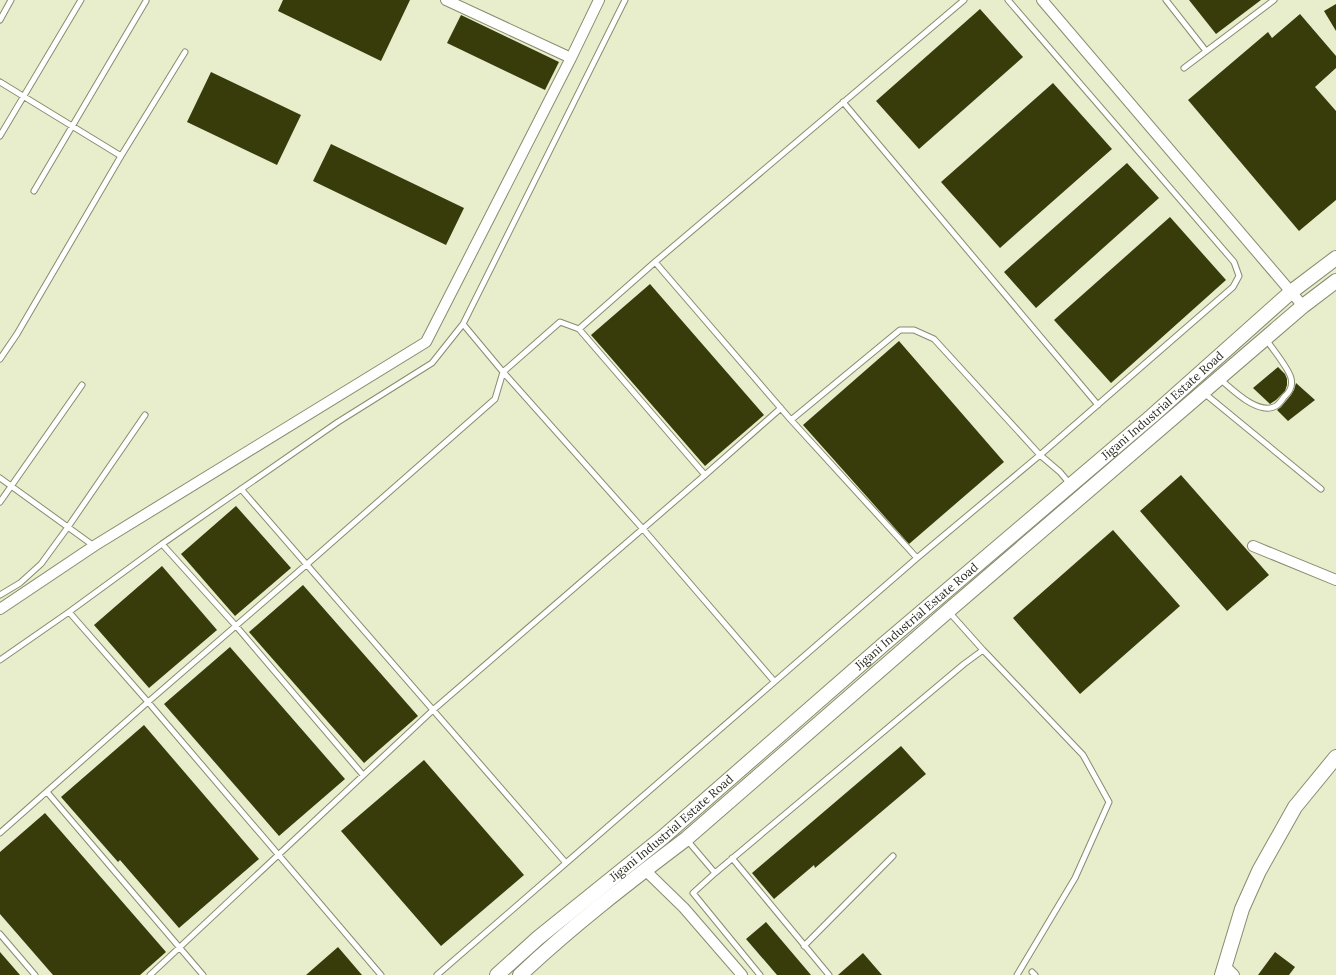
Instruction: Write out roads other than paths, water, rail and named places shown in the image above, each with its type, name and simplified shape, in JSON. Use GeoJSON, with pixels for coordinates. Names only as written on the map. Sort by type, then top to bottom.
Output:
{"type":"FeatureCollection","features":[{"type":"Feature","properties":{"kind":"main road","name":"Jigani Industrial Estate Road"},"geometry":{"type":"LineString","coordinates":[[497,975],[538,938],[662,838],[884,644],[1152,416],[1291,292],[1336,258]]}},
{"type":"Feature","properties":{"kind":"main road","name":"Jigani Industrial Estate Road"},"geometry":{"type":"LineString","coordinates":[[520,975],[549,948],[645,870],[686,839],[1265,338],[1336,281]]}},
{"type":"Feature","properties":{"kind":"main road"},"geometry":{"type":"LineString","coordinates":[[1226,972],[1242,909],[1259,871],[1295,807],[1336,756]]}},
{"type":"Feature","properties":{"kind":"street"},"geometry":{"type":"LineString","coordinates":[[446,0],[572,58]]}},
{"type":"Feature","properties":{"kind":"street"},"geometry":{"type":"LineString","coordinates":[[0,609],[94,546],[426,342],[572,58],[599,0]]}},
{"type":"Feature","properties":{"kind":"street"},"geometry":{"type":"LineString","coordinates":[[1042,0],[1303,306]]}},
{"type":"Feature","properties":{"kind":"street"},"geometry":{"type":"LineString","coordinates":[[1253,546],[1336,580]]}},
{"type":"Feature","properties":{"kind":"street"},"geometry":{"type":"LineString","coordinates":[[645,870],[684,908],[742,975]]}},
{"type":"Feature","properties":{"kind":"lane"},"geometry":{"type":"LineString","coordinates":[[0,20],[11,0]]}},
{"type":"Feature","properties":{"kind":"lane"},"geometry":{"type":"LineString","coordinates":[[0,136],[81,0]]}},
{"type":"Feature","properties":{"kind":"lane"},"geometry":{"type":"LineString","coordinates":[[0,660],[162,544],[338,422],[432,363],[463,324],[624,0]]}},
{"type":"Feature","properties":{"kind":"lane"},"geometry":{"type":"LineString","coordinates":[[579,329],[655,262],[964,0]]}},
{"type":"Feature","properties":{"kind":"lane"},"geometry":{"type":"LineString","coordinates":[[436,975],[774,681],[1040,455],[1233,287],[1239,276],[1234,262],[1008,0]]}},
{"type":"Feature","properties":{"kind":"lane"},"geometry":{"type":"LineString","coordinates":[[1166,0],[1206,51]]}},
{"type":"Feature","properties":{"kind":"lane"},"geometry":{"type":"LineString","coordinates":[[1184,68],[1274,0]]}},
{"type":"Feature","properties":{"kind":"lane"},"geometry":{"type":"LineString","coordinates":[[34,192],[146,1]]}},
{"type":"Feature","properties":{"kind":"lane"},"geometry":{"type":"LineString","coordinates":[[0,359],[17,334],[121,156],[185,52]]}},
{"type":"Feature","properties":{"kind":"lane"},"geometry":{"type":"LineString","coordinates":[[0,82],[121,156]]}},
{"type":"Feature","properties":{"kind":"lane"},"geometry":{"type":"LineString","coordinates":[[843,102],[1098,405]]}},
{"type":"Feature","properties":{"kind":"lane"},"geometry":{"type":"LineString","coordinates":[[655,262],[791,420],[917,558]]}},
{"type":"Feature","properties":{"kind":"lane"},"geometry":{"type":"LineString","coordinates":[[0,833],[495,399],[503,372],[560,322],[579,329],[705,475]]}},
{"type":"Feature","properties":{"kind":"lane"},"geometry":{"type":"LineString","coordinates":[[463,324],[503,372],[643,529],[774,681]]}},
{"type":"Feature","properties":{"kind":"lane"},"geometry":{"type":"LineString","coordinates":[[791,420],[900,330],[914,330],[934,339],[1040,455],[1060,472],[1071,485]]}},
{"type":"Feature","properties":{"kind":"lane"},"geometry":{"type":"LineString","coordinates":[[1220,378],[1251,404],[1264,408],[1275,406],[1290,391],[1292,380],[1288,370],[1265,338]]}},
{"type":"Feature","properties":{"kind":"lane"},"geometry":{"type":"LineString","coordinates":[[0,502],[82,385]]}},
{"type":"Feature","properties":{"kind":"lane"},"geometry":{"type":"LineString","coordinates":[[1203,392],[1320,489]]}},
{"type":"Feature","properties":{"kind":"lane"},"geometry":{"type":"LineString","coordinates":[[150,975],[433,710],[781,408]]}},
{"type":"Feature","properties":{"kind":"lane"},"geometry":{"type":"LineString","coordinates":[[0,595],[20,583],[41,564],[145,415]]}},
{"type":"Feature","properties":{"kind":"lane"},"geometry":{"type":"LineString","coordinates":[[0,478],[94,546]]}},
{"type":"Feature","properties":{"kind":"lane"},"geometry":{"type":"LineString","coordinates":[[241,490],[566,863]]}},
{"type":"Feature","properties":{"kind":"lane"},"geometry":{"type":"LineString","coordinates":[[162,544],[236,626],[363,775]]}},
{"type":"Feature","properties":{"kind":"lane"},"geometry":{"type":"LineString","coordinates":[[948,611],[1083,755],[1108,802],[1075,878],[1017,975]]}},
{"type":"Feature","properties":{"kind":"lane"},"geometry":{"type":"LineString","coordinates":[[69,612],[148,702],[381,975]]}},
{"type":"Feature","properties":{"kind":"lane"},"geometry":{"type":"LineString","coordinates":[[760,975],[693,893],[732,858],[964,664],[983,650]]}},
{"type":"Feature","properties":{"kind":"lane"},"geometry":{"type":"LineString","coordinates":[[47,792],[203,975]]}},
{"type":"Feature","properties":{"kind":"lane"},"geometry":{"type":"LineString","coordinates":[[686,839],[715,873]]}},
{"type":"Feature","properties":{"kind":"lane"},"geometry":{"type":"LineString","coordinates":[[804,946],[893,856]]}},
{"type":"Feature","properties":{"kind":"lane"},"geometry":{"type":"LineString","coordinates":[[732,858],[828,975]]}},
{"type":"Feature","properties":{"kind":"lane"},"geometry":{"type":"LineString","coordinates":[[0,934],[35,975]]}}]}
